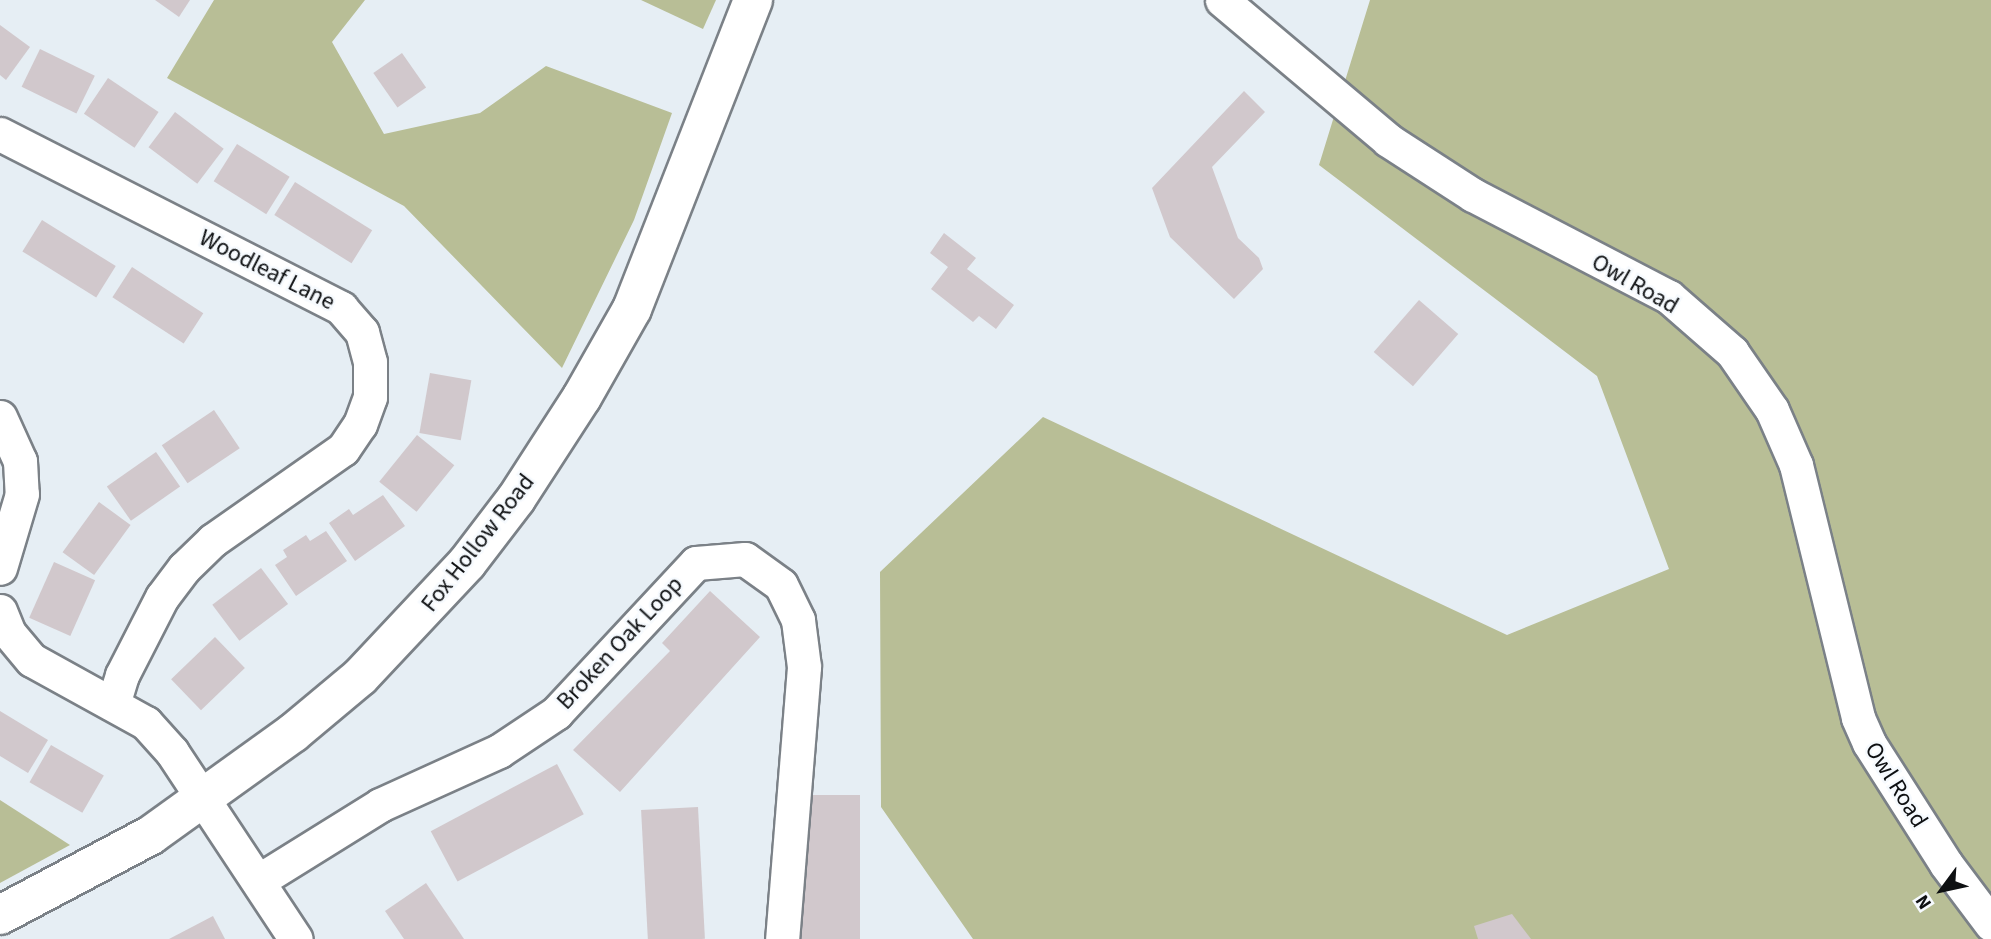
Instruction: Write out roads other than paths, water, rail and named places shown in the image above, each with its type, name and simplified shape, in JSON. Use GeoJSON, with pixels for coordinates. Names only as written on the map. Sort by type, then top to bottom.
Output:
{"type":"FeatureCollection","features":[{"type":"Feature","properties":{"kind":"main road","name":"Fox Hollow Road"},"geometry":{"type":"LineString","coordinates":[[0,915],[100,865],[202,800],[360,677],[419,619],[516,499],[632,309],[753,0]]}},
{"type":"Feature","properties":{"kind":"street","name":"Owl Road"},"geometry":{"type":"LineString","coordinates":[[1222,0],[1388,140],[1474,195],[1669,297],[1732,352],[1772,410],[1796,465],[1858,718],[1869,743],[1939,854],[1991,924]]}},
{"type":"Feature","properties":{"kind":"street","name":"Woodleaf Lane"},"geometry":{"type":"LineString","coordinates":[[0,134],[341,307],[362,332],[370,362],[370,397],[360,424],[343,449],[213,540],[184,568],[162,597],[122,675],[113,705]]}},
{"type":"Feature","properties":{"kind":"street"},"geometry":{"type":"LineString","coordinates":[[0,417],[20,461],[22,494],[0,568]]}},
{"type":"Feature","properties":{"kind":"street","name":"Broken Oak Loop"},"geometry":{"type":"LineString","coordinates":[[258,881],[380,805],[499,751],[556,713],[696,563],[745,559],[781,586],[798,620],[804,667],[782,939]]}},
{"type":"Feature","properties":{"kind":"street"},"geometry":{"type":"LineString","coordinates":[[0,611],[9,633],[32,660],[146,723],[172,752],[296,939]]}}]}
